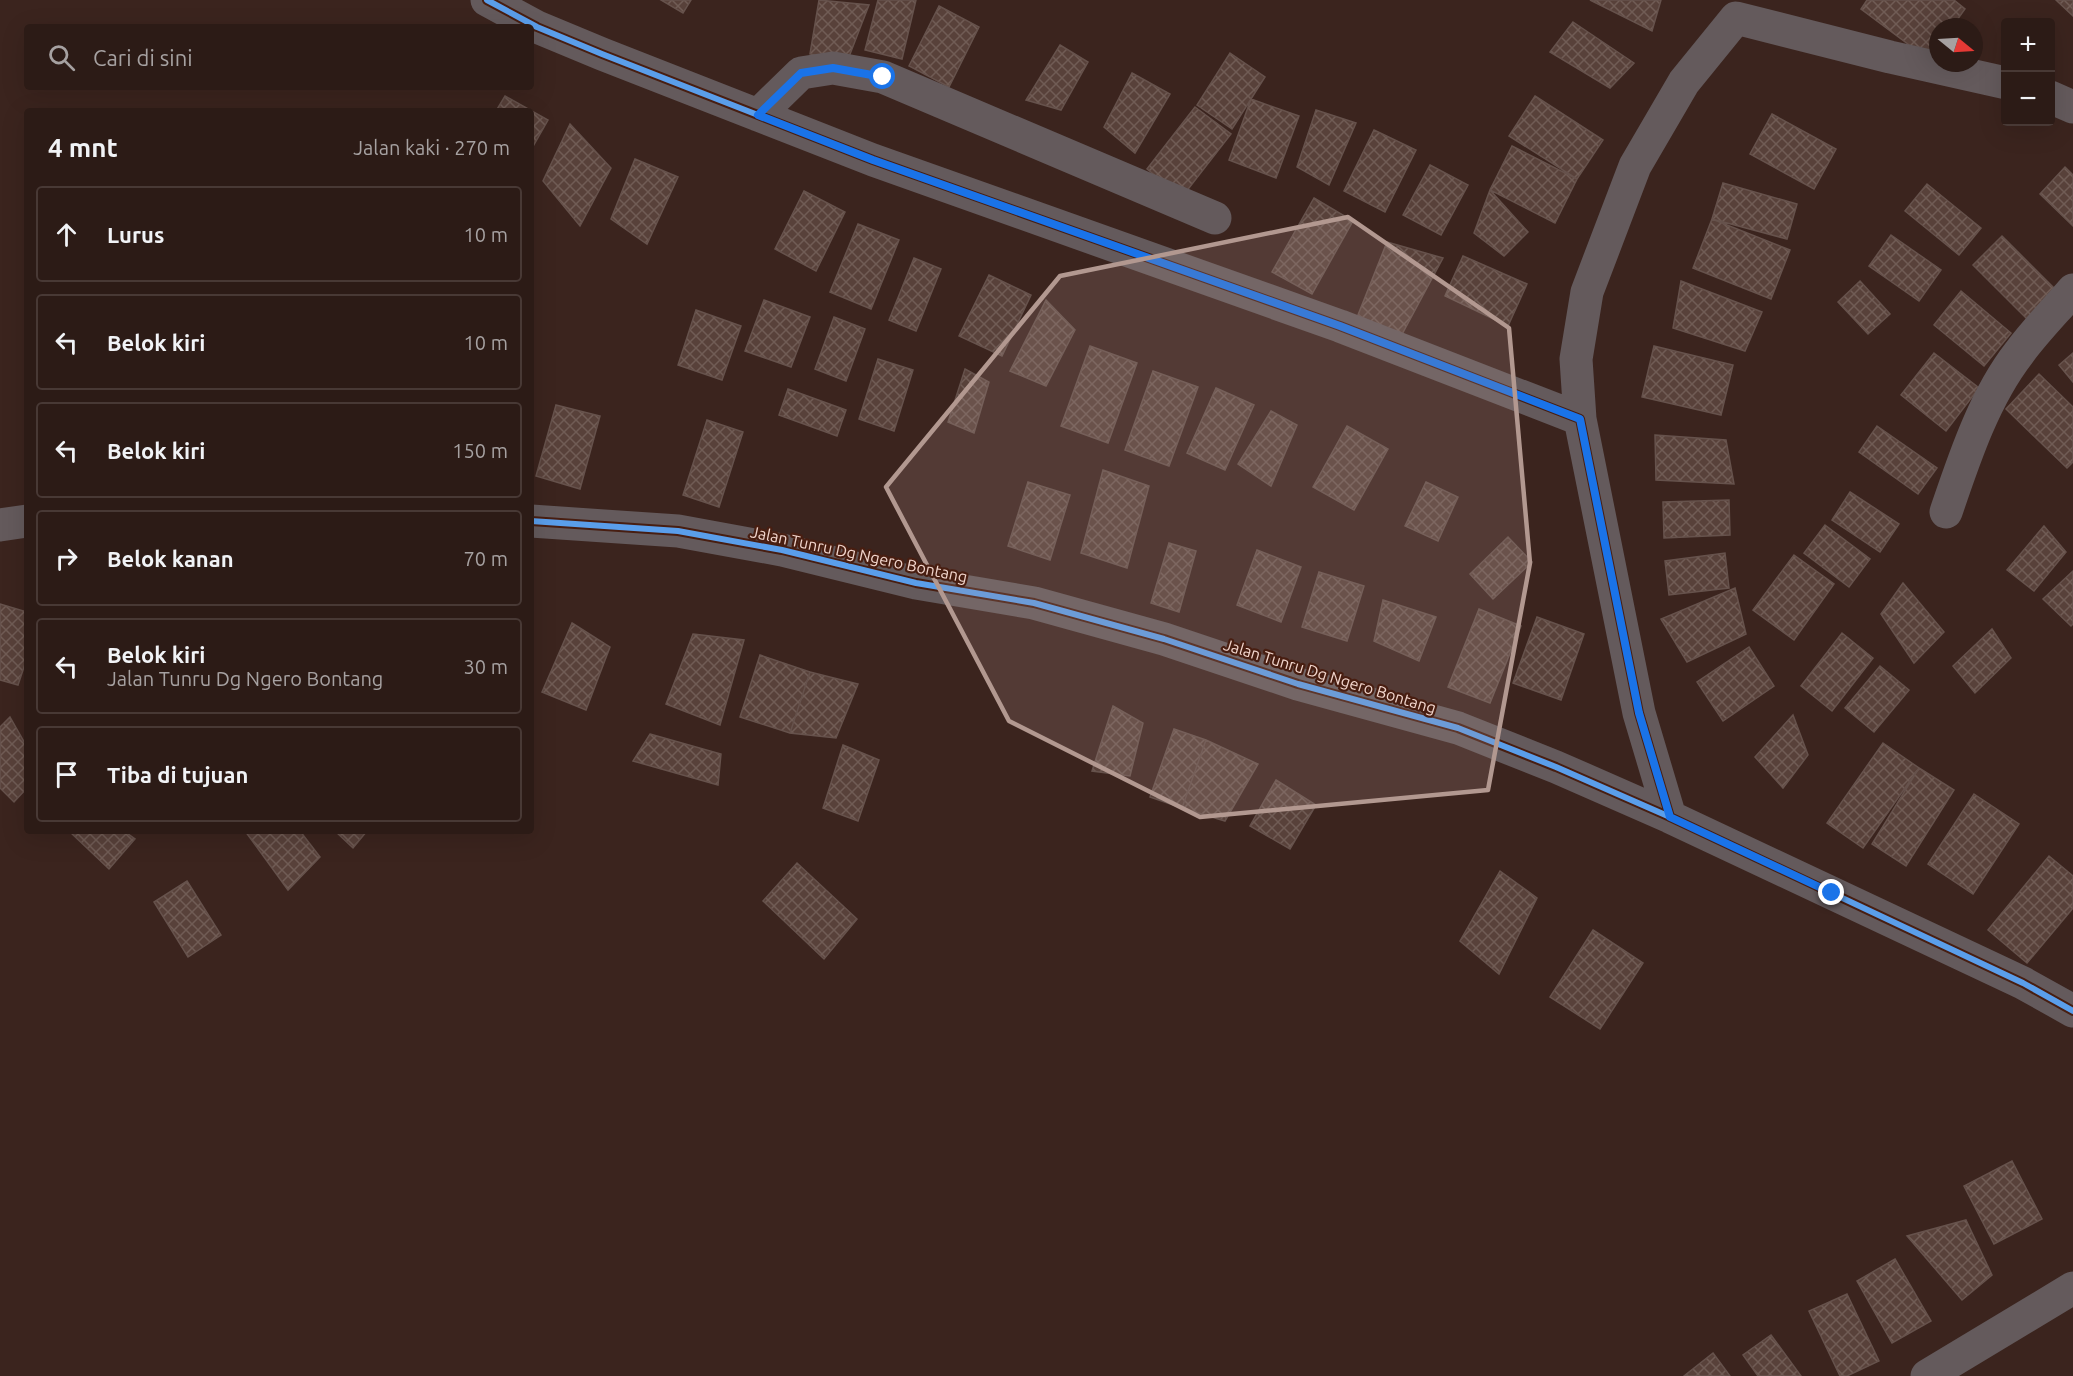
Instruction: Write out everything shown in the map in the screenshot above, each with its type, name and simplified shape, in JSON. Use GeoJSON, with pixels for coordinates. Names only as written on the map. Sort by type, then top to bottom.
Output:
{"type":"FeatureCollection","features":[{"type":"Feature","properties":{"kind":"street"},"geometry":{"type":"LineString","coordinates":[[487,0],[531,24]]}},
{"type":"Feature","properties":{"kind":"street"},"geometry":{"type":"LineString","coordinates":[[1670,817],[1639,713],[1580,419],[1575,359],[1587,292],[1635,166],[1684,82],[1745,9],[1890,57],[2001,82]]}},
{"type":"Feature","properties":{"kind":"street"},"geometry":{"type":"LineString","coordinates":[[534,25],[873,160],[1340,326],[1580,419]]}},
{"type":"Feature","properties":{"kind":"street"},"geometry":{"type":"LineString","coordinates":[[758,115],[801,73],[833,68],[883,77],[1215,218]]}},
{"type":"Feature","properties":{"kind":"street"},"geometry":{"type":"LineString","coordinates":[[2055,99],[2073,107]]}},
{"type":"Feature","properties":{"kind":"street"},"geometry":{"type":"LineString","coordinates":[[1946,512],[1966,452],[1991,398],[2018,354],[2073,291]]}},
{"type":"Feature","properties":{"kind":"street"},"geometry":{"type":"LineString","coordinates":[[0,525],[24,521]]}},
{"type":"Feature","properties":{"kind":"street","name":"Jalan Tunru Dg Ngero Bontang"},"geometry":{"type":"LineString","coordinates":[[534,521],[678,531],[782,550],[916,582],[1034,603],[1164,639],[1298,684],[1458,728],[1556,766],[1670,817],[2023,983],[2073,1011]]}},
{"type":"Feature","properties":{"kind":"street"},"geometry":{"type":"LineString","coordinates":[[1927,1376],[2073,1288]]}},
{"type":"Feature","properties":{"kind":"highlighted area"},"geometry":{"type":"Polygon","coordinates":[[[1348,217],[1509,328],[1530,563],[1488,790],[1200,817],[1009,721],[886,487],[1060,276],[1348,217]]]}},
{"type":"Feature","properties":{"kind":"building"},"geometry":{"type":"Polygon","coordinates":[[[661,0],[691,0],[683,13],[661,0]]]}},
{"type":"Feature","properties":{"kind":"building"},"geometry":{"type":"Polygon","coordinates":[[[819,0],[869,5],[847,62],[810,54],[819,0]]]}},
{"type":"Feature","properties":{"kind":"building"},"geometry":{"type":"Polygon","coordinates":[[[878,0],[916,0],[902,59],[865,50],[878,0]]]}},
{"type":"Feature","properties":{"kind":"building"},"geometry":{"type":"Polygon","coordinates":[[[1590,0],[1661,0],[1652,31],[1590,0]]]}},
{"type":"Feature","properties":{"kind":"building"},"geometry":{"type":"Polygon","coordinates":[[[1867,0],[1954,0],[1965,9],[1958,18],[1929,18],[1928,59],[1861,9],[1867,0]]]}},
{"type":"Feature","properties":{"kind":"building"},"geometry":{"type":"Polygon","coordinates":[[[2056,0],[2073,0],[2073,16],[2056,0]]]}},
{"type":"Feature","properties":{"kind":"building"},"geometry":{"type":"Polygon","coordinates":[[[939,6],[979,27],[949,87],[909,66],[939,6]]]}},
{"type":"Feature","properties":{"kind":"building"},"geometry":{"type":"Polygon","coordinates":[[[1573,22],[1634,63],[1610,88],[1550,52],[1573,22]]]}},
{"type":"Feature","properties":{"kind":"building"},"geometry":{"type":"Polygon","coordinates":[[[1060,45],[1088,62],[1061,110],[1026,100],[1060,45]]]}},
{"type":"Feature","properties":{"kind":"building"},"geometry":{"type":"Polygon","coordinates":[[[1230,53],[1265,77],[1232,129],[1197,105],[1230,53]]]}},
{"type":"Feature","properties":{"kind":"building"},"geometry":{"type":"Polygon","coordinates":[[[1132,73],[1170,94],[1135,153],[1104,127],[1132,73]]]}},
{"type":"Feature","properties":{"kind":"building"},"geometry":{"type":"Polygon","coordinates":[[[505,96],[526,108],[498,108],[505,96]]]}},
{"type":"Feature","properties":{"kind":"building"},"geometry":{"type":"Polygon","coordinates":[[[1535,96],[1603,140],[1577,179],[1509,136],[1535,96]]]}},
{"type":"Feature","properties":{"kind":"building"},"geometry":{"type":"Polygon","coordinates":[[[1251,99],[1299,116],[1276,178],[1229,160],[1251,99]]]}},
{"type":"Feature","properties":{"kind":"building"},"geometry":{"type":"Polygon","coordinates":[[[1195,107],[1231,134],[1182,197],[1147,169],[1195,107]]]}},
{"type":"Feature","properties":{"kind":"building"},"geometry":{"type":"Polygon","coordinates":[[[1316,110],[1356,123],[1329,185],[1297,167],[1316,110]]]}},
{"type":"Feature","properties":{"kind":"building"},"geometry":{"type":"Polygon","coordinates":[[[534,112],[548,120],[534,145],[534,112]]]}},
{"type":"Feature","properties":{"kind":"building"},"geometry":{"type":"Polygon","coordinates":[[[1772,114],[1836,149],[1814,189],[1750,154],[1772,114]]]}},
{"type":"Feature","properties":{"kind":"building"},"geometry":{"type":"Polygon","coordinates":[[[570,124],[611,168],[580,226],[543,181],[570,124]]]}},
{"type":"Feature","properties":{"kind":"building"},"geometry":{"type":"Polygon","coordinates":[[[1374,130],[1416,150],[1385,212],[1344,191],[1374,130]]]}},
{"type":"Feature","properties":{"kind":"building"},"geometry":{"type":"Polygon","coordinates":[[[1512,146],[1577,179],[1555,223],[1490,190],[1512,146]]]}},
{"type":"Feature","properties":{"kind":"building"},"geometry":{"type":"Polygon","coordinates":[[[635,159],[678,177],[647,244],[611,219],[635,159]]]}},
{"type":"Feature","properties":{"kind":"building"},"geometry":{"type":"Polygon","coordinates":[[[1430,165],[1468,185],[1441,235],[1403,215],[1430,165]]]}},
{"type":"Feature","properties":{"kind":"building"},"geometry":{"type":"Polygon","coordinates":[[[2065,167],[2073,175],[2073,226],[2040,194],[2065,167]]]}},
{"type":"Feature","properties":{"kind":"building"},"geometry":{"type":"Polygon","coordinates":[[[1723,183],[1797,204],[1787,239],[1712,219],[1723,183]]]}},
{"type":"Feature","properties":{"kind":"building"},"geometry":{"type":"Polygon","coordinates":[[[1927,184],[1981,228],[1959,255],[1905,211],[1927,184]]]}},
{"type":"Feature","properties":{"kind":"building"},"geometry":{"type":"Polygon","coordinates":[[[1490,190],[1528,232],[1504,256],[1474,233],[1490,190]]]}},
{"type":"Feature","properties":{"kind":"building"},"geometry":{"type":"Polygon","coordinates":[[[804,191],[845,212],[816,271],[775,249],[804,191]]]}},
{"type":"Feature","properties":{"kind":"building"},"geometry":{"type":"Polygon","coordinates":[[[1314,198],[1353,221],[1312,294],[1272,272],[1314,198]]]}},
{"type":"Feature","properties":{"kind":"building"},"geometry":{"type":"Polygon","coordinates":[[[1712,219],[1790,250],[1771,299],[1693,268],[1712,219]]]}},
{"type":"Feature","properties":{"kind":"building"},"geometry":{"type":"Polygon","coordinates":[[[858,224],[899,240],[871,309],[830,292],[858,224]]]}},
{"type":"Feature","properties":{"kind":"building"},"geometry":{"type":"Polygon","coordinates":[[[1891,235],[1941,270],[1919,301],[1869,266],[1891,235]]]}},
{"type":"Feature","properties":{"kind":"building"},"geometry":{"type":"Polygon","coordinates":[[[2002,236],[2058,292],[2030,322],[1973,265],[2002,236]]]}},
{"type":"Feature","properties":{"kind":"building"},"geometry":{"type":"Polygon","coordinates":[[[1387,242],[1443,258],[1400,338],[1358,315],[1387,242]]]}},
{"type":"Feature","properties":{"kind":"building"},"geometry":{"type":"Polygon","coordinates":[[[1463,256],[1527,284],[1508,326],[1445,296],[1463,256]]]}},
{"type":"Feature","properties":{"kind":"building"},"geometry":{"type":"Polygon","coordinates":[[[914,258],[941,269],[916,331],[889,320],[914,258]]]}},
{"type":"Feature","properties":{"kind":"building"},"geometry":{"type":"Polygon","coordinates":[[[989,275],[1031,295],[1002,356],[959,336],[989,275]]]}},
{"type":"Feature","properties":{"kind":"building"},"geometry":{"type":"Polygon","coordinates":[[[1681,281],[1762,312],[1745,351],[1673,328],[1681,281]]]}},
{"type":"Feature","properties":{"kind":"building"},"geometry":{"type":"Polygon","coordinates":[[[1860,281],[1890,314],[1868,334],[1838,302],[1860,281]]]}},
{"type":"Feature","properties":{"kind":"building"},"geometry":{"type":"Polygon","coordinates":[[[1961,291],[2011,333],[1984,366],[1934,325],[1961,291]]]}},
{"type":"Feature","properties":{"kind":"building"},"geometry":{"type":"Polygon","coordinates":[[[764,300],[810,317],[791,367],[745,351],[764,300]]]}},
{"type":"Feature","properties":{"kind":"building"},"geometry":{"type":"Polygon","coordinates":[[[1046,300],[1075,330],[1046,386],[1010,371],[1046,300]]]}},
{"type":"Feature","properties":{"kind":"building"},"geometry":{"type":"Polygon","coordinates":[[[696,310],[741,326],[722,380],[678,365],[696,310]]]}},
{"type":"Feature","properties":{"kind":"building"},"geometry":{"type":"Polygon","coordinates":[[[834,317],[865,329],[846,381],[815,369],[834,317]]]}},
{"type":"Feature","properties":{"kind":"building"},"geometry":{"type":"Polygon","coordinates":[[[1090,346],[1137,363],[1108,443],[1061,426],[1090,346]]]}},
{"type":"Feature","properties":{"kind":"building"},"geometry":{"type":"Polygon","coordinates":[[[1654,346],[1733,365],[1721,415],[1642,397],[1654,346]]]}},
{"type":"Feature","properties":{"kind":"building"},"geometry":{"type":"Polygon","coordinates":[[[1934,353],[1979,388],[1946,431],[1901,395],[1934,353]]]}},
{"type":"Feature","properties":{"kind":"building"},"geometry":{"type":"Polygon","coordinates":[[[2073,353],[2073,382],[2059,365],[2073,353]]]}},
{"type":"Feature","properties":{"kind":"building"},"geometry":{"type":"Polygon","coordinates":[[[878,359],[913,370],[894,431],[859,419],[878,359]]]}},
{"type":"Feature","properties":{"kind":"building"},"geometry":{"type":"Polygon","coordinates":[[[965,369],[989,382],[974,433],[948,422],[965,369]]]}},
{"type":"Feature","properties":{"kind":"building"},"geometry":{"type":"Polygon","coordinates":[[[1153,371],[1198,387],[1169,466],[1125,450],[1153,371]]]}},
{"type":"Feature","properties":{"kind":"building"},"geometry":{"type":"Polygon","coordinates":[[[2039,374],[2073,407],[2073,462],[2067,468],[2006,409],[2039,374]]]}},
{"type":"Feature","properties":{"kind":"building"},"geometry":{"type":"Polygon","coordinates":[[[1216,388],[1254,405],[1225,470],[1187,453],[1216,388]]]}},
{"type":"Feature","properties":{"kind":"building"},"geometry":{"type":"Polygon","coordinates":[[[788,389],[846,410],[837,436],[779,415],[788,389]]]}},
{"type":"Feature","properties":{"kind":"building"},"geometry":{"type":"Polygon","coordinates":[[[556,405],[600,416],[580,489],[536,476],[556,405]]]}},
{"type":"Feature","properties":{"kind":"building"},"geometry":{"type":"Polygon","coordinates":[[[1271,411],[1297,425],[1271,486],[1238,464],[1271,411]]]}},
{"type":"Feature","properties":{"kind":"building"},"geometry":{"type":"Polygon","coordinates":[[[707,420],[743,432],[719,507],[683,495],[707,420]]]}},
{"type":"Feature","properties":{"kind":"building"},"geometry":{"type":"Polygon","coordinates":[[[1347,426],[1388,449],[1354,510],[1313,487],[1347,426]]]}},
{"type":"Feature","properties":{"kind":"building"},"geometry":{"type":"Polygon","coordinates":[[[1877,426],[1937,468],[1918,494],[1859,452],[1877,426]]]}},
{"type":"Feature","properties":{"kind":"building"},"geometry":{"type":"Polygon","coordinates":[[[1655,435],[1726,440],[1734,484],[1656,480],[1655,435]]]}},
{"type":"Feature","properties":{"kind":"building"},"geometry":{"type":"Polygon","coordinates":[[[1103,470],[1149,486],[1127,568],[1081,553],[1103,470]]]}},
{"type":"Feature","properties":{"kind":"building"},"geometry":{"type":"Polygon","coordinates":[[[1028,482],[1070,495],[1050,560],[1008,546],[1028,482]]]}},
{"type":"Feature","properties":{"kind":"building"},"geometry":{"type":"Polygon","coordinates":[[[1426,482],[1458,497],[1438,541],[1405,526],[1426,482]]]}},
{"type":"Feature","properties":{"kind":"building"},"geometry":{"type":"Polygon","coordinates":[[[1850,492],[1899,524],[1880,552],[1832,520],[1850,492]]]}},
{"type":"Feature","properties":{"kind":"building"},"geometry":{"type":"Polygon","coordinates":[[[1729,500],[1730,535],[1664,538],[1663,502],[1729,500]]]}},
{"type":"Feature","properties":{"kind":"building"},"geometry":{"type":"Polygon","coordinates":[[[1825,525],[1870,559],[1849,587],[1804,553],[1825,525]]]}},
{"type":"Feature","properties":{"kind":"building"},"geometry":{"type":"Polygon","coordinates":[[[2044,526],[2066,552],[2034,591],[2007,570],[2044,526]]]}},
{"type":"Feature","properties":{"kind":"building"},"geometry":{"type":"Polygon","coordinates":[[[1508,537],[1532,562],[1493,599],[1470,574],[1508,537]]]}},
{"type":"Feature","properties":{"kind":"building"},"geometry":{"type":"Polygon","coordinates":[[[1169,543],[1196,551],[1179,612],[1151,603],[1169,543]]]}},
{"type":"Feature","properties":{"kind":"building"},"geometry":{"type":"Polygon","coordinates":[[[1257,550],[1301,567],[1281,622],[1237,605],[1257,550]]]}},
{"type":"Feature","properties":{"kind":"building"},"geometry":{"type":"Polygon","coordinates":[[[1725,553],[1729,588],[1669,595],[1665,561],[1725,553]]]}},
{"type":"Feature","properties":{"kind":"building"},"geometry":{"type":"Polygon","coordinates":[[[1794,555],[1834,584],[1794,640],[1753,610],[1794,555]]]}},
{"type":"Feature","properties":{"kind":"building"},"geometry":{"type":"Polygon","coordinates":[[[2073,571],[2073,624],[2071,626],[2043,599],[2073,571]]]}},
{"type":"Feature","properties":{"kind":"building"},"geometry":{"type":"Polygon","coordinates":[[[1319,572],[1364,586],[1347,641],[1302,627],[1319,572]]]}},
{"type":"Feature","properties":{"kind":"building"},"geometry":{"type":"Polygon","coordinates":[[[1903,583],[1944,632],[1914,663],[1881,614],[1903,583]]]}},
{"type":"Feature","properties":{"kind":"building"},"geometry":{"type":"Polygon","coordinates":[[[1735,588],[1746,634],[1687,662],[1661,619],[1735,588]]]}},
{"type":"Feature","properties":{"kind":"building"},"geometry":{"type":"Polygon","coordinates":[[[1383,600],[1436,617],[1419,661],[1374,641],[1383,600]]]}},
{"type":"Feature","properties":{"kind":"building"},"geometry":{"type":"Polygon","coordinates":[[[0,604],[24,611],[24,667],[18,685],[0,680],[0,604]]]}},
{"type":"Feature","properties":{"kind":"building"},"geometry":{"type":"Polygon","coordinates":[[[1479,609],[1521,626],[1490,703],[1448,687],[1479,609]]]}},
{"type":"Feature","properties":{"kind":"building"},"geometry":{"type":"Polygon","coordinates":[[[1537,617],[1584,634],[1561,700],[1513,683],[1537,617]]]}},
{"type":"Feature","properties":{"kind":"building"},"geometry":{"type":"Polygon","coordinates":[[[572,623],[610,647],[586,710],[542,692],[572,623]]]}},
{"type":"Feature","properties":{"kind":"building"},"geometry":{"type":"Polygon","coordinates":[[[1992,629],[2011,658],[1975,693],[1953,666],[1992,629]]]}},
{"type":"Feature","properties":{"kind":"building"},"geometry":{"type":"Polygon","coordinates":[[[1842,633],[1873,658],[1832,711],[1801,686],[1842,633]]]}},
{"type":"Feature","properties":{"kind":"building"},"geometry":{"type":"Polygon","coordinates":[[[693,634],[744,640],[720,725],[666,704],[693,634]]]}},
{"type":"Feature","properties":{"kind":"building"},"geometry":{"type":"Polygon","coordinates":[[[1749,647],[1774,686],[1723,721],[1697,682],[1749,647]]]}},
{"type":"Feature","properties":{"kind":"building"},"geometry":{"type":"Polygon","coordinates":[[[760,655],[810,672],[790,733],[740,717],[760,655]]]}},
{"type":"Feature","properties":{"kind":"building"},"geometry":{"type":"Polygon","coordinates":[[[1880,666],[1909,690],[1874,732],[1845,708],[1880,666]]]}},
{"type":"Feature","properties":{"kind":"building"},"geometry":{"type":"Polygon","coordinates":[[[810,672],[858,684],[836,738],[790,733],[810,672]]]}},
{"type":"Feature","properties":{"kind":"building"},"geometry":{"type":"Polygon","coordinates":[[[1113,706],[1143,723],[1130,776],[1092,771],[1113,706]]]}},
{"type":"Feature","properties":{"kind":"building"},"geometry":{"type":"Polygon","coordinates":[[[1793,715],[1808,755],[1783,788],[1755,757],[1793,715]]]}},
{"type":"Feature","properties":{"kind":"building"},"geometry":{"type":"Polygon","coordinates":[[[10,717],[24,742],[24,791],[14,802],[0,788],[0,727],[10,717]]]}},
{"type":"Feature","properties":{"kind":"building"},"geometry":{"type":"Polygon","coordinates":[[[1174,729],[1206,740],[1182,808],[1150,797],[1174,729]]]}},
{"type":"Feature","properties":{"kind":"building"},"geometry":{"type":"Polygon","coordinates":[[[650,734],[721,754],[718,785],[633,761],[650,734]]]}},
{"type":"Feature","properties":{"kind":"building"},"geometry":{"type":"Polygon","coordinates":[[[1206,740],[1258,764],[1225,821],[1182,808],[1206,740]]]}},
{"type":"Feature","properties":{"kind":"building"},"geometry":{"type":"Polygon","coordinates":[[[1883,743],[1919,768],[1863,848],[1827,823],[1883,743]]]}},
{"type":"Feature","properties":{"kind":"building"},"geometry":{"type":"Polygon","coordinates":[[[843,745],[879,760],[858,821],[823,808],[843,745]]]}},
{"type":"Feature","properties":{"kind":"building"},"geometry":{"type":"Polygon","coordinates":[[[1919,768],[1954,790],[1906,866],[1872,844],[1919,768]]]}},
{"type":"Feature","properties":{"kind":"building"},"geometry":{"type":"Polygon","coordinates":[[[1276,780],[1316,805],[1290,849],[1250,826],[1276,780]]]}},
{"type":"Feature","properties":{"kind":"building"},"geometry":{"type":"Polygon","coordinates":[[[1974,794],[2019,824],[1973,894],[1928,864],[1974,794]]]}},
{"type":"Feature","properties":{"kind":"building"},"geometry":{"type":"Polygon","coordinates":[[[72,834],[128,834],[135,839],[109,869],[72,834]]]}},
{"type":"Feature","properties":{"kind":"building"},"geometry":{"type":"Polygon","coordinates":[[[247,834],[302,834],[320,857],[288,890],[247,834]]]}},
{"type":"Feature","properties":{"kind":"building"},"geometry":{"type":"Polygon","coordinates":[[[338,834],[365,834],[353,848],[338,834]]]}},
{"type":"Feature","properties":{"kind":"building"},"geometry":{"type":"Polygon","coordinates":[[[2049,856],[2073,876],[2073,908],[2027,963],[1988,930],[2049,856]]]}},
{"type":"Feature","properties":{"kind":"building"},"geometry":{"type":"Polygon","coordinates":[[[797,863],[857,919],[824,959],[763,901],[797,863]]]}},
{"type":"Feature","properties":{"kind":"building"},"geometry":{"type":"Polygon","coordinates":[[[1500,871],[1537,898],[1499,974],[1460,941],[1500,871]]]}},
{"type":"Feature","properties":{"kind":"building"},"geometry":{"type":"Polygon","coordinates":[[[187,881],[221,935],[188,957],[154,902],[187,881]]]}},
{"type":"Feature","properties":{"kind":"building"},"geometry":{"type":"Polygon","coordinates":[[[1593,930],[1643,963],[1600,1029],[1550,997],[1593,930]]]}},
{"type":"Feature","properties":{"kind":"building"},"geometry":{"type":"Polygon","coordinates":[[[2012,1161],[2042,1219],[1994,1244],[1964,1186],[2012,1161]]]}},
{"type":"Feature","properties":{"kind":"building"},"geometry":{"type":"Polygon","coordinates":[[[1966,1220],[1992,1275],[1962,1300],[1907,1236],[1966,1220]]]}},
{"type":"Feature","properties":{"kind":"building"},"geometry":{"type":"Polygon","coordinates":[[[1895,1259],[1931,1321],[1892,1343],[1857,1281],[1895,1259]]]}},
{"type":"Feature","properties":{"kind":"building"},"geometry":{"type":"Polygon","coordinates":[[[1847,1294],[1879,1361],[1847,1376],[1840,1376],[1809,1311],[1847,1294]]]}},
{"type":"Feature","properties":{"kind":"building"},"geometry":{"type":"Polygon","coordinates":[[[1771,1335],[1801,1376],[1758,1376],[1743,1355],[1771,1335]]]}},
{"type":"Feature","properties":{"kind":"building"},"geometry":{"type":"Polygon","coordinates":[[[1713,1353],[1730,1376],[1684,1376],[1713,1353]]]}},
{"type":"Feature","properties":{"kind":"cycle path"},"geometry":{"type":"LineString","coordinates":[[487,0],[531,24]]}},
{"type":"Feature","properties":{"kind":"cycle path"},"geometry":{"type":"LineString","coordinates":[[534,25],[873,160],[1340,326],[1580,419],[1639,713],[1670,817]]}},
{"type":"Feature","properties":{"kind":"cycle path"},"geometry":{"type":"LineString","coordinates":[[534,521],[678,531],[782,550],[916,583],[1034,603],[1164,639],[1298,684],[1458,728],[1556,767],[1670,817],[2023,983],[2073,1011]]}},
{"type":"Feature","properties":{"kind":"route"},"geometry":{"type":"LineString","coordinates":[[883,77],[833,68],[801,73],[758,115],[873,160],[1340,326],[1580,419],[1639,713],[1670,817],[1832,893]]}}]}
